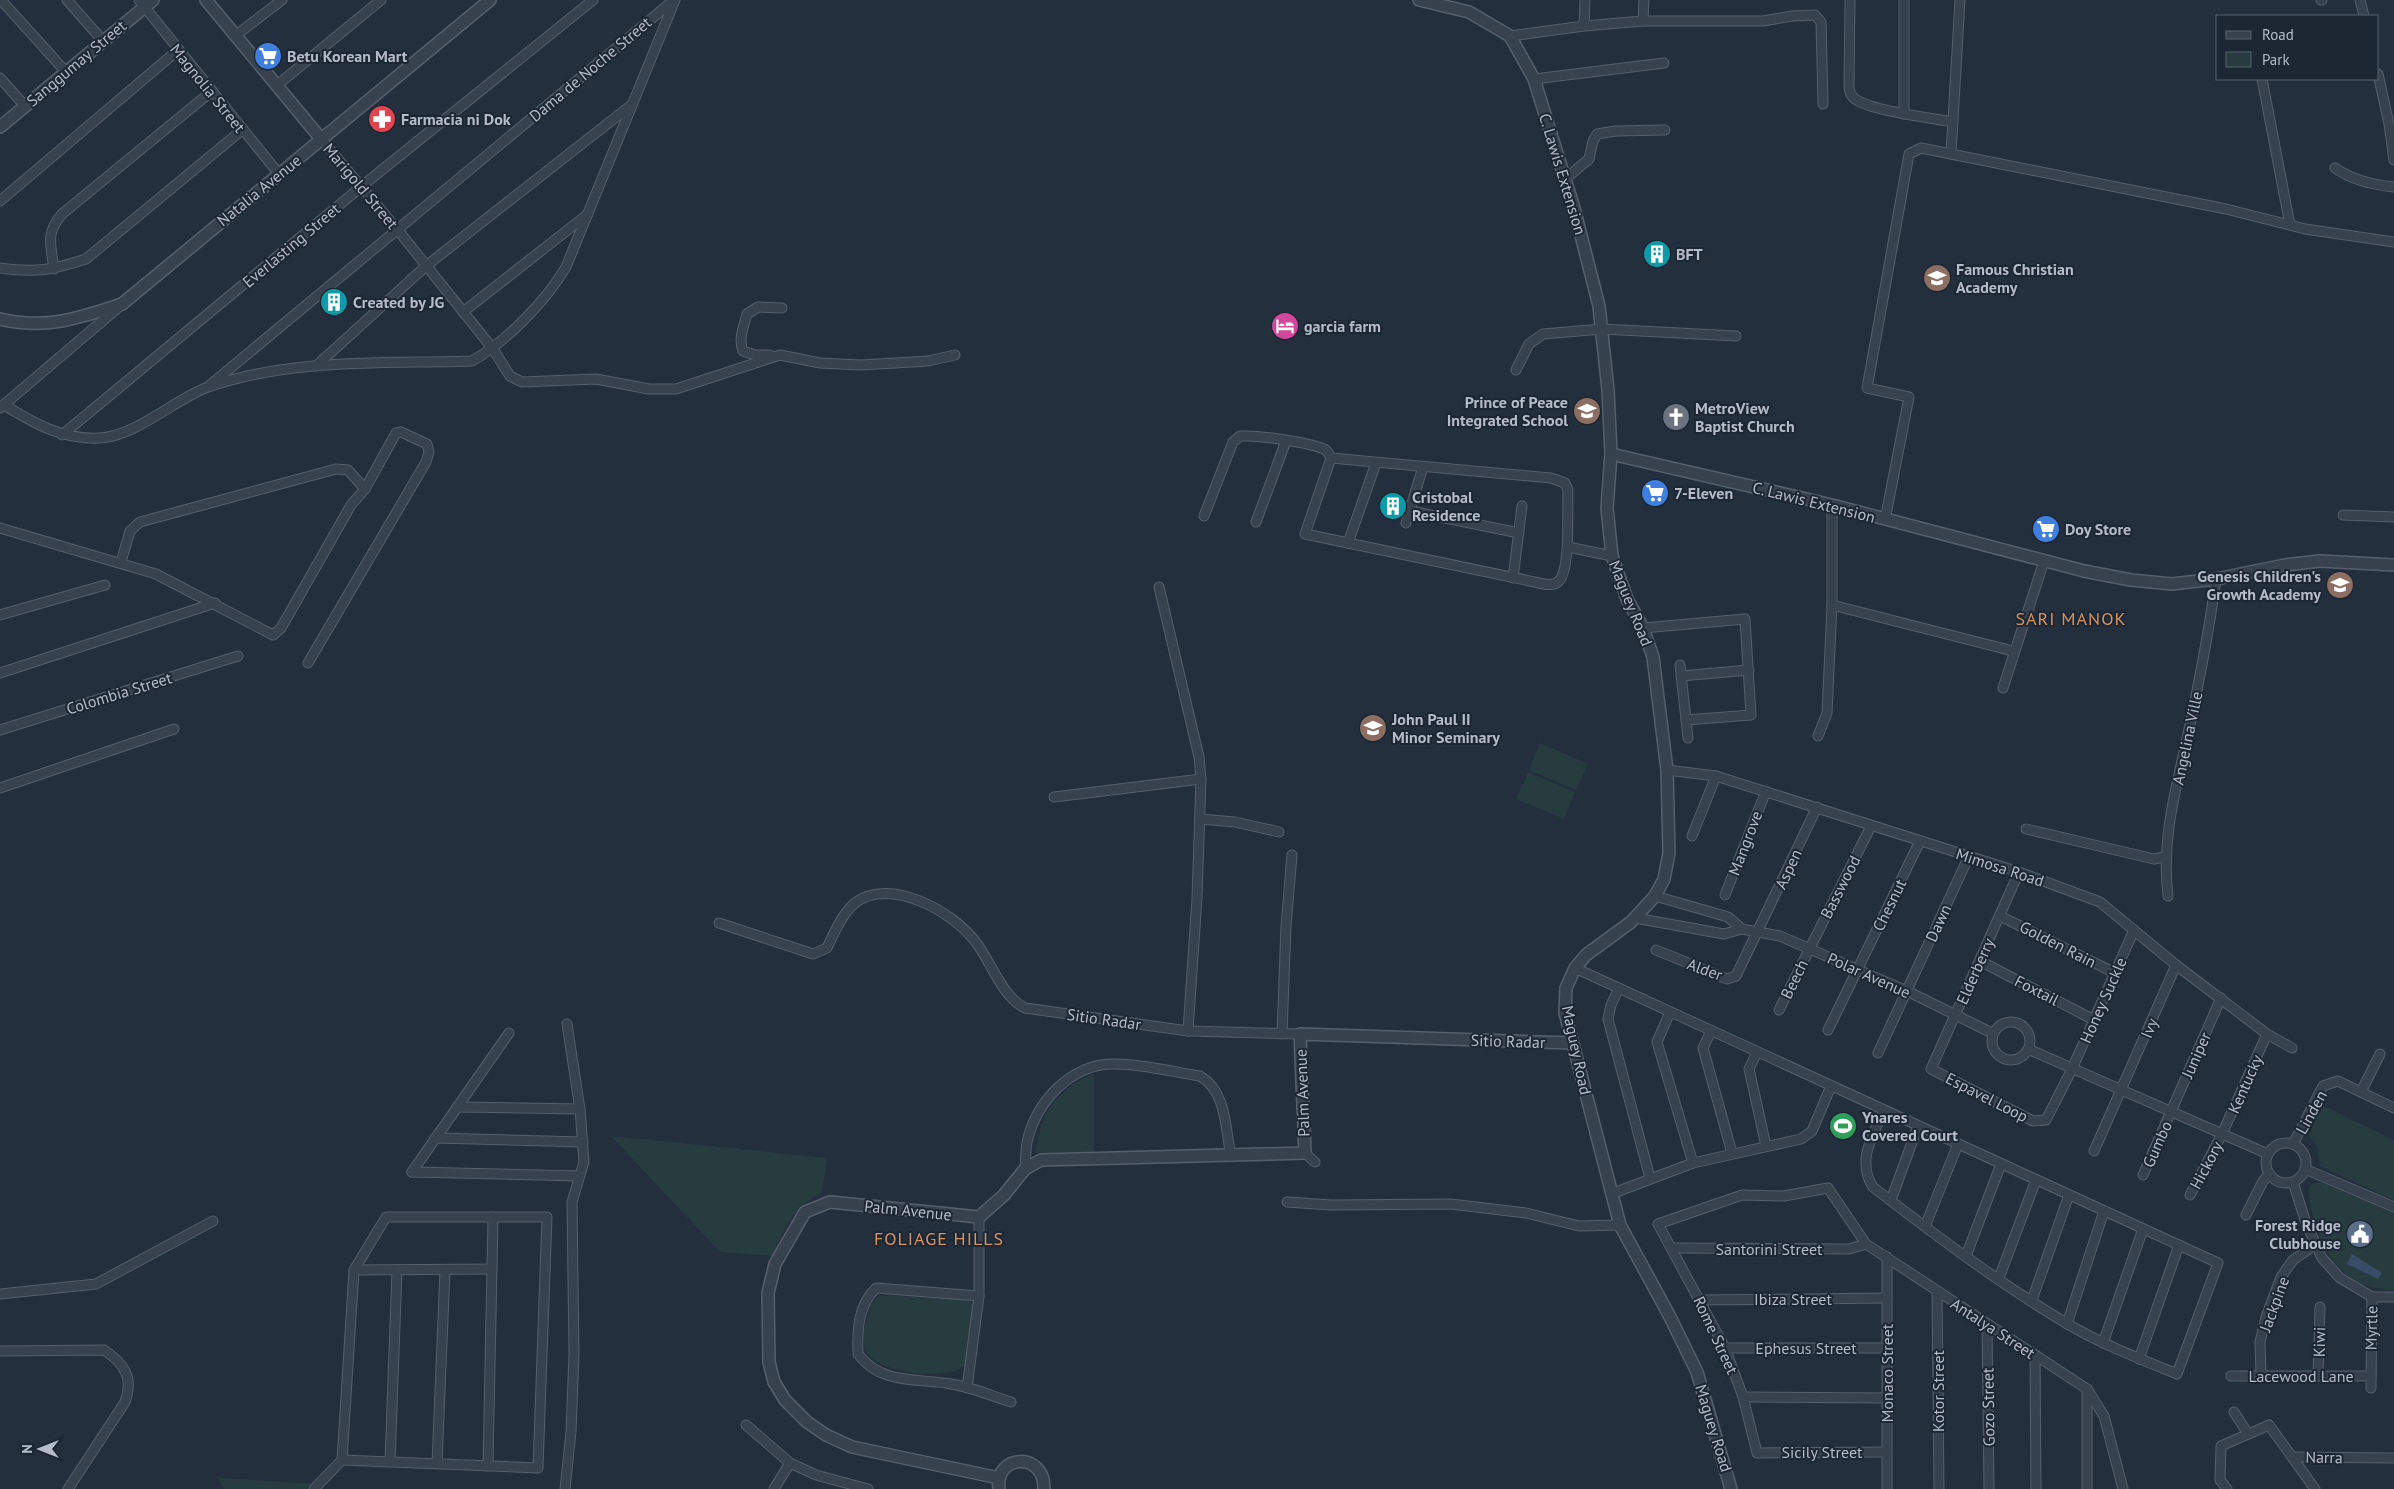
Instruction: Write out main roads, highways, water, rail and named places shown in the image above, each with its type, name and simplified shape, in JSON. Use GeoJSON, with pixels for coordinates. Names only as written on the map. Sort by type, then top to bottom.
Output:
{"type":"FeatureCollection","features":[{"type":"Feature","properties":{"kind":"water"},"geometry":{"type":"Polygon","coordinates":[[[2352,1254],[2382,1273],[2378,1279],[2347,1264],[2352,1254]]]}},
{"type":"Feature","properties":{"kind":"place","name":"Betu Korean Mart"},"geometry":{"type":"Point","coordinates":[268,56]}},
{"type":"Feature","properties":{"kind":"place","name":"Farmacia ni Dok"},"geometry":{"type":"Point","coordinates":[382,119]}},
{"type":"Feature","properties":{"kind":"place","name":"BFT"},"geometry":{"type":"Point","coordinates":[1657,254]}},
{"type":"Feature","properties":{"kind":"place","name":"Famous Christian Academy"},"geometry":{"type":"Point","coordinates":[1937,278]}},
{"type":"Feature","properties":{"kind":"place","name":"Created by JG"},"geometry":{"type":"Point","coordinates":[334,302]}},
{"type":"Feature","properties":{"kind":"place","name":"garcia farm"},"geometry":{"type":"Point","coordinates":[1285,326]}},
{"type":"Feature","properties":{"kind":"place","name":"Prince of Peace Integrated School"},"geometry":{"type":"Point","coordinates":[1587,411]}},
{"type":"Feature","properties":{"kind":"place","name":"MetroView Baptist Church"},"geometry":{"type":"Point","coordinates":[1676,417]}},
{"type":"Feature","properties":{"kind":"place","name":"7-Eleven"},"geometry":{"type":"Point","coordinates":[1655,493]}},
{"type":"Feature","properties":{"kind":"place","name":"Cristobal Residence"},"geometry":{"type":"Point","coordinates":[1393,506]}},
{"type":"Feature","properties":{"kind":"place","name":"Doy Store"},"geometry":{"type":"Point","coordinates":[2046,529]}},
{"type":"Feature","properties":{"kind":"place","name":"Genesis Children's Growth Academy"},"geometry":{"type":"Point","coordinates":[2340,585]}},
{"type":"Feature","properties":{"kind":"place","name":"John Paul II Minor Seminary"},"geometry":{"type":"Point","coordinates":[1373,728]}},
{"type":"Feature","properties":{"kind":"place","name":"Ynares Covered Court"},"geometry":{"type":"Point","coordinates":[1843,1126]}},
{"type":"Feature","properties":{"kind":"place","name":"Forest Ridge Clubhouse"},"geometry":{"type":"Point","coordinates":[2360,1234]}},
{"type":"Feature","properties":{"kind":"district","name":"SARI MANOK"},"geometry":{"type":"Point","coordinates":[2071,619]}},
{"type":"Feature","properties":{"kind":"district","name":"FOLIAGE HILLS"},"geometry":{"type":"Point","coordinates":[939,1239]}}]}
